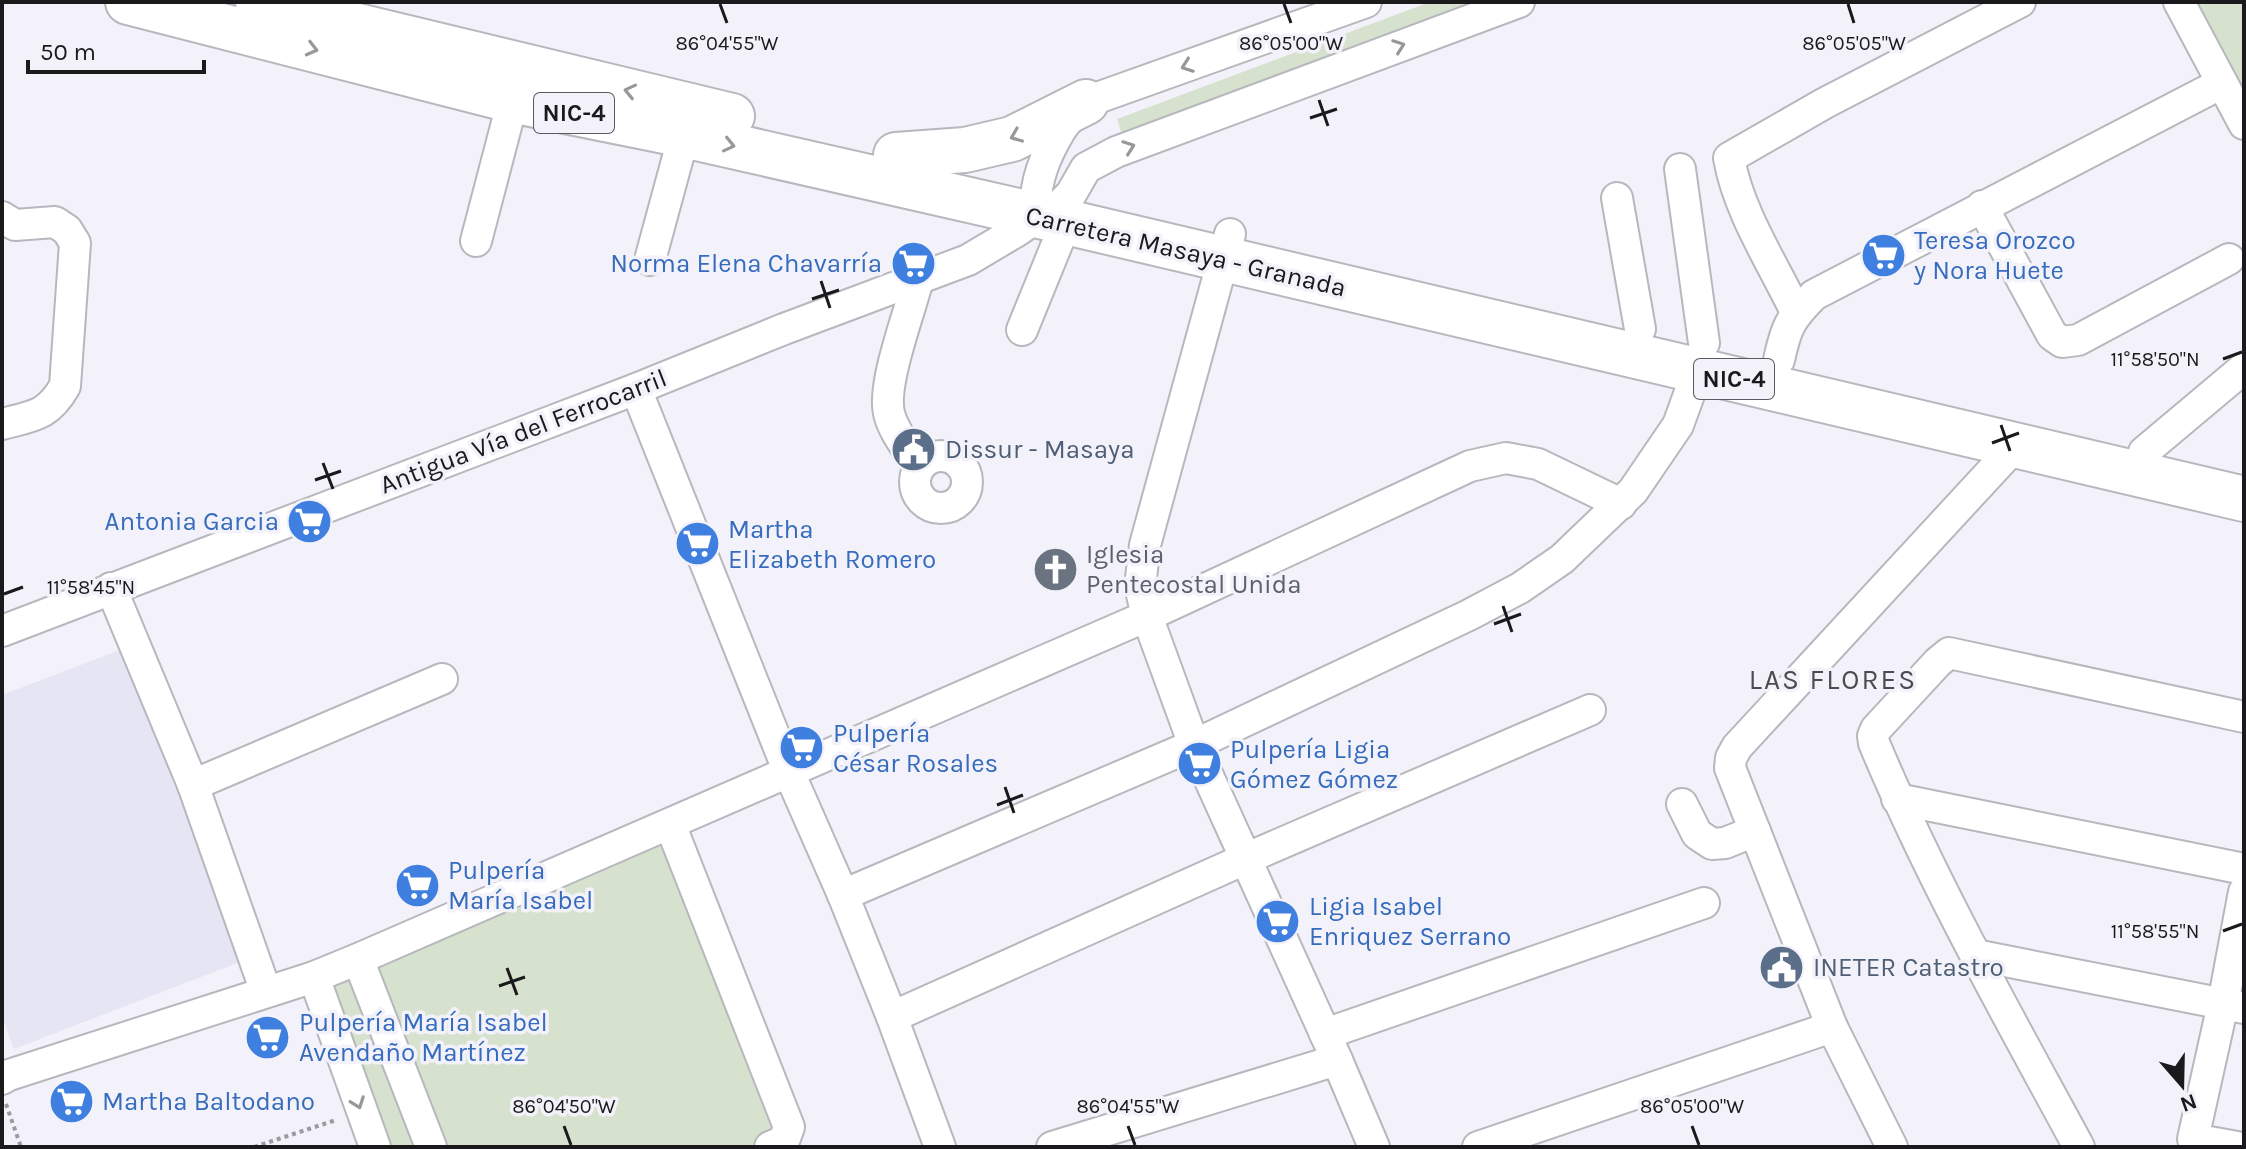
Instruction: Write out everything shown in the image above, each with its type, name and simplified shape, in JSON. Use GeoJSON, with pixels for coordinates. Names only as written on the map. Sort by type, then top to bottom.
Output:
{"type":"FeatureCollection","features":[{"type":"Feature","properties":{"kind":"highway","name":"Carretera Masaya - Granada"},"geometry":{"type":"LineString","coordinates":[[128,2],[511,100],[1053,204],[1701,357],[2016,445],[2244,499]]}},
{"type":"Feature","properties":{"kind":"highway","name":"Carretera Masaya - Granada"},"geometry":{"type":"LineString","coordinates":[[258,2],[896,155],[1053,204]]}},
{"type":"Feature","properties":{"kind":"highway"},"geometry":{"type":"LineString","coordinates":[[896,155],[965,150],[1012,139],[1086,102]]}},
{"type":"Feature","properties":{"kind":"highway","name":"Carretera Masaya - Granada"},"geometry":{"type":"LineString","coordinates":[[1227,246],[1640,329],[1701,357],[1779,360],[2244,475]]}},
{"type":"Feature","properties":{"kind":"street"},"geometry":{"type":"LineString","coordinates":[[1022,330],[1053,204],[1061,128],[1086,102],[1366,2]]}},
{"type":"Feature","properties":{"kind":"street"},"geometry":{"type":"LineString","coordinates":[[1053,204],[1086,168],[1116,152],[1519,2]]}},
{"type":"Feature","properties":{"kind":"street"},"geometry":{"type":"LineString","coordinates":[[1796,312],[1745,209],[1732,176],[1729,158],[1825,103],[2020,2]]}},
{"type":"Feature","properties":{"kind":"street"},"geometry":{"type":"LineString","coordinates":[[2179,2],[2244,124]]}},
{"type":"Feature","properties":{"kind":"street"},"geometry":{"type":"LineString","coordinates":[[1779,360],[1785,331],[1796,312],[1814,295],[2222,83]]}},
{"type":"Feature","properties":{"kind":"street"},"geometry":{"type":"LineString","coordinates":[[476,241],[511,100]]}},
{"type":"Feature","properties":{"kind":"street"},"geometry":{"type":"LineString","coordinates":[[650,260],[684,135]]}},
{"type":"Feature","properties":{"kind":"street"},"geometry":{"type":"LineString","coordinates":[[843,895],[1194,745],[1469,615],[1520,588],[1562,559],[1621,504],[1658,457],[1678,425],[1701,357],[1680,169]]}},
{"type":"Feature","properties":{"kind":"street"},"geometry":{"type":"LineString","coordinates":[[1617,198],[1640,329]]}},
{"type":"Feature","properties":{"kind":"street","name":"Antigua Vía del Ferrocarril"},"geometry":{"type":"LineString","coordinates":[[2,631],[968,260],[1017,231],[1053,204]]}},
{"type":"Feature","properties":{"kind":"street"},"geometry":{"type":"LineString","coordinates":[[1982,206],[2052,335],[2062,342],[2078,340],[2229,259]]}},
{"type":"Feature","properties":{"kind":"street"},"geometry":{"type":"LineString","coordinates":[[2,424],[35,415],[55,403],[65,386],[75,243],[67,230],[55,222],[6,224]]}},
{"type":"Feature","properties":{"kind":"street"},"geometry":{"type":"LineString","coordinates":[[1227,246],[1145,545],[1140,586],[1147,616],[1194,745],[1374,1147]]}},
{"type":"Feature","properties":{"kind":"street"},"geometry":{"type":"LineString","coordinates":[[918,279],[888,386],[888,412],[919,467]]}},
{"type":"Feature","properties":{"kind":"street"},"geometry":{"type":"LineString","coordinates":[[2144,452],[2244,368]]}},
{"type":"Feature","properties":{"kind":"street"},"geometry":{"type":"LineString","coordinates":[[636,389],[788,770],[892,1017],[940,1147]]}},
{"type":"Feature","properties":{"kind":"street"},"geometry":{"type":"LineString","coordinates":[[1892,1147],[1832,1027],[1730,768],[1731,758],[1737,747],[2016,445]]}},
{"type":"Feature","properties":{"kind":"street"},"geometry":{"type":"LineString","coordinates":[[4,1076],[314,977],[358,959],[1147,616],[1470,466],[1506,458],[1538,464],[1621,504]]}},
{"type":"Feature","properties":{"kind":"street"},"geometry":{"type":"LineString","coordinates":[[111,588],[193,785],[266,992]]}},
{"type":"Feature","properties":{"kind":"street"},"geometry":{"type":"LineString","coordinates":[[2079,1147],[1975,955],[1897,799],[1873,736],[1876,729],[1949,653],[2244,717]]}},
{"type":"Feature","properties":{"kind":"street"},"geometry":{"type":"LineString","coordinates":[[193,785],[442,679]]}},
{"type":"Feature","properties":{"kind":"street"},"geometry":{"type":"LineString","coordinates":[[892,1017],[1245,859],[1590,710]]}},
{"type":"Feature","properties":{"kind":"street"},"geometry":{"type":"LineString","coordinates":[[1897,799],[2244,869]]}},
{"type":"Feature","properties":{"kind":"street"},"geometry":{"type":"LineString","coordinates":[[1682,804],[1697,834],[1712,844],[1725,843],[1755,831]]}},
{"type":"Feature","properties":{"kind":"street"},"geometry":{"type":"LineString","coordinates":[[670,824],[789,1127],[784,1141],[770,1147]]}},
{"type":"Feature","properties":{"kind":"street"},"geometry":{"type":"LineString","coordinates":[[2237,1147],[2192,1143],[2233,1006],[2244,892]]}},
{"type":"Feature","properties":{"kind":"street"},"geometry":{"type":"LineString","coordinates":[[1052,1147],[1331,1047],[1704,903]]}},
{"type":"Feature","properties":{"kind":"street"},"geometry":{"type":"LineString","coordinates":[[1975,955],[2233,1006]]}},
{"type":"Feature","properties":{"kind":"street"},"geometry":{"type":"LineString","coordinates":[[358,959],[431,1147]]}},
{"type":"Feature","properties":{"kind":"street"},"geometry":{"type":"LineString","coordinates":[[314,977],[375,1147]]}},
{"type":"Feature","properties":{"kind":"street"},"geometry":{"type":"LineString","coordinates":[[1478,1147],[1832,1027]]}},
{"type":"Feature","properties":{"kind":"path"},"geometry":{"type":"LineString","coordinates":[[4,1076],[21,1147]]}},
{"type":"Feature","properties":{"kind":"path"},"geometry":{"type":"LineString","coordinates":[[254,1147],[361,1111]]}},
{"type":"Feature","properties":{"kind":"shaded area"},"geometry":{"type":"Polygon","coordinates":[[[125,648],[245,960],[14,1049],[2,1017],[2,695],[125,648]]]}},
{"type":"Feature","properties":{"kind":"green space"},"geometry":{"type":"Polygon","coordinates":[[[1430,2],[1485,2],[1122,135],[1117,119],[1430,2]]]}},
{"type":"Feature","properties":{"kind":"green space"},"geometry":{"type":"Polygon","coordinates":[[[2198,2],[2244,2],[2244,90],[2198,2]]]}},
{"type":"Feature","properties":{"kind":"green space"},"geometry":{"type":"Polygon","coordinates":[[[670,824],[789,1127],[770,1147],[375,1147],[314,977],[670,824]]]}},
{"type":"Feature","properties":{"kind":"place","name":"Teresa Orozco y Nora Huete"},"geometry":{"type":"Point","coordinates":[1883,255]}},
{"type":"Feature","properties":{"kind":"place","name":"Norma Elena Chavarría"},"geometry":{"type":"Point","coordinates":[913,263]}},
{"type":"Feature","properties":{"kind":"place","name":"Dissur - Masaya"},"geometry":{"type":"Point","coordinates":[914,449]}},
{"type":"Feature","properties":{"kind":"place","name":"Antonia Garcia"},"geometry":{"type":"Point","coordinates":[310,521]}},
{"type":"Feature","properties":{"kind":"place","name":"Martha Elizabeth Romero"},"geometry":{"type":"Point","coordinates":[697,544]}},
{"type":"Feature","properties":{"kind":"place","name":"Iglesia Pentecostal Unida"},"geometry":{"type":"Point","coordinates":[1055,569]}},
{"type":"Feature","properties":{"kind":"place","name":"Pulpería César Rosales"},"geometry":{"type":"Point","coordinates":[802,748]}},
{"type":"Feature","properties":{"kind":"place","name":"Pulpería Ligia Gómez Gómez"},"geometry":{"type":"Point","coordinates":[1199,764]}},
{"type":"Feature","properties":{"kind":"place","name":"Pulpería María Isabel"},"geometry":{"type":"Point","coordinates":[417,885]}},
{"type":"Feature","properties":{"kind":"place","name":"Ligia Isabel Enriquez Serrano"},"geometry":{"type":"Point","coordinates":[1278,921]}},
{"type":"Feature","properties":{"kind":"place","name":"INETER Catastro"},"geometry":{"type":"Point","coordinates":[1782,967]}},
{"type":"Feature","properties":{"kind":"place","name":"Pulpería María Isabel Avendaño Martínez"},"geometry":{"type":"Point","coordinates":[268,1037]}},
{"type":"Feature","properties":{"kind":"place","name":"Martha Baltodano"},"geometry":{"type":"Point","coordinates":[71,1101]}},
{"type":"Feature","properties":{"kind":"district","name":"LAS FLORES"},"geometry":{"type":"Point","coordinates":[1833,679]}}]}
